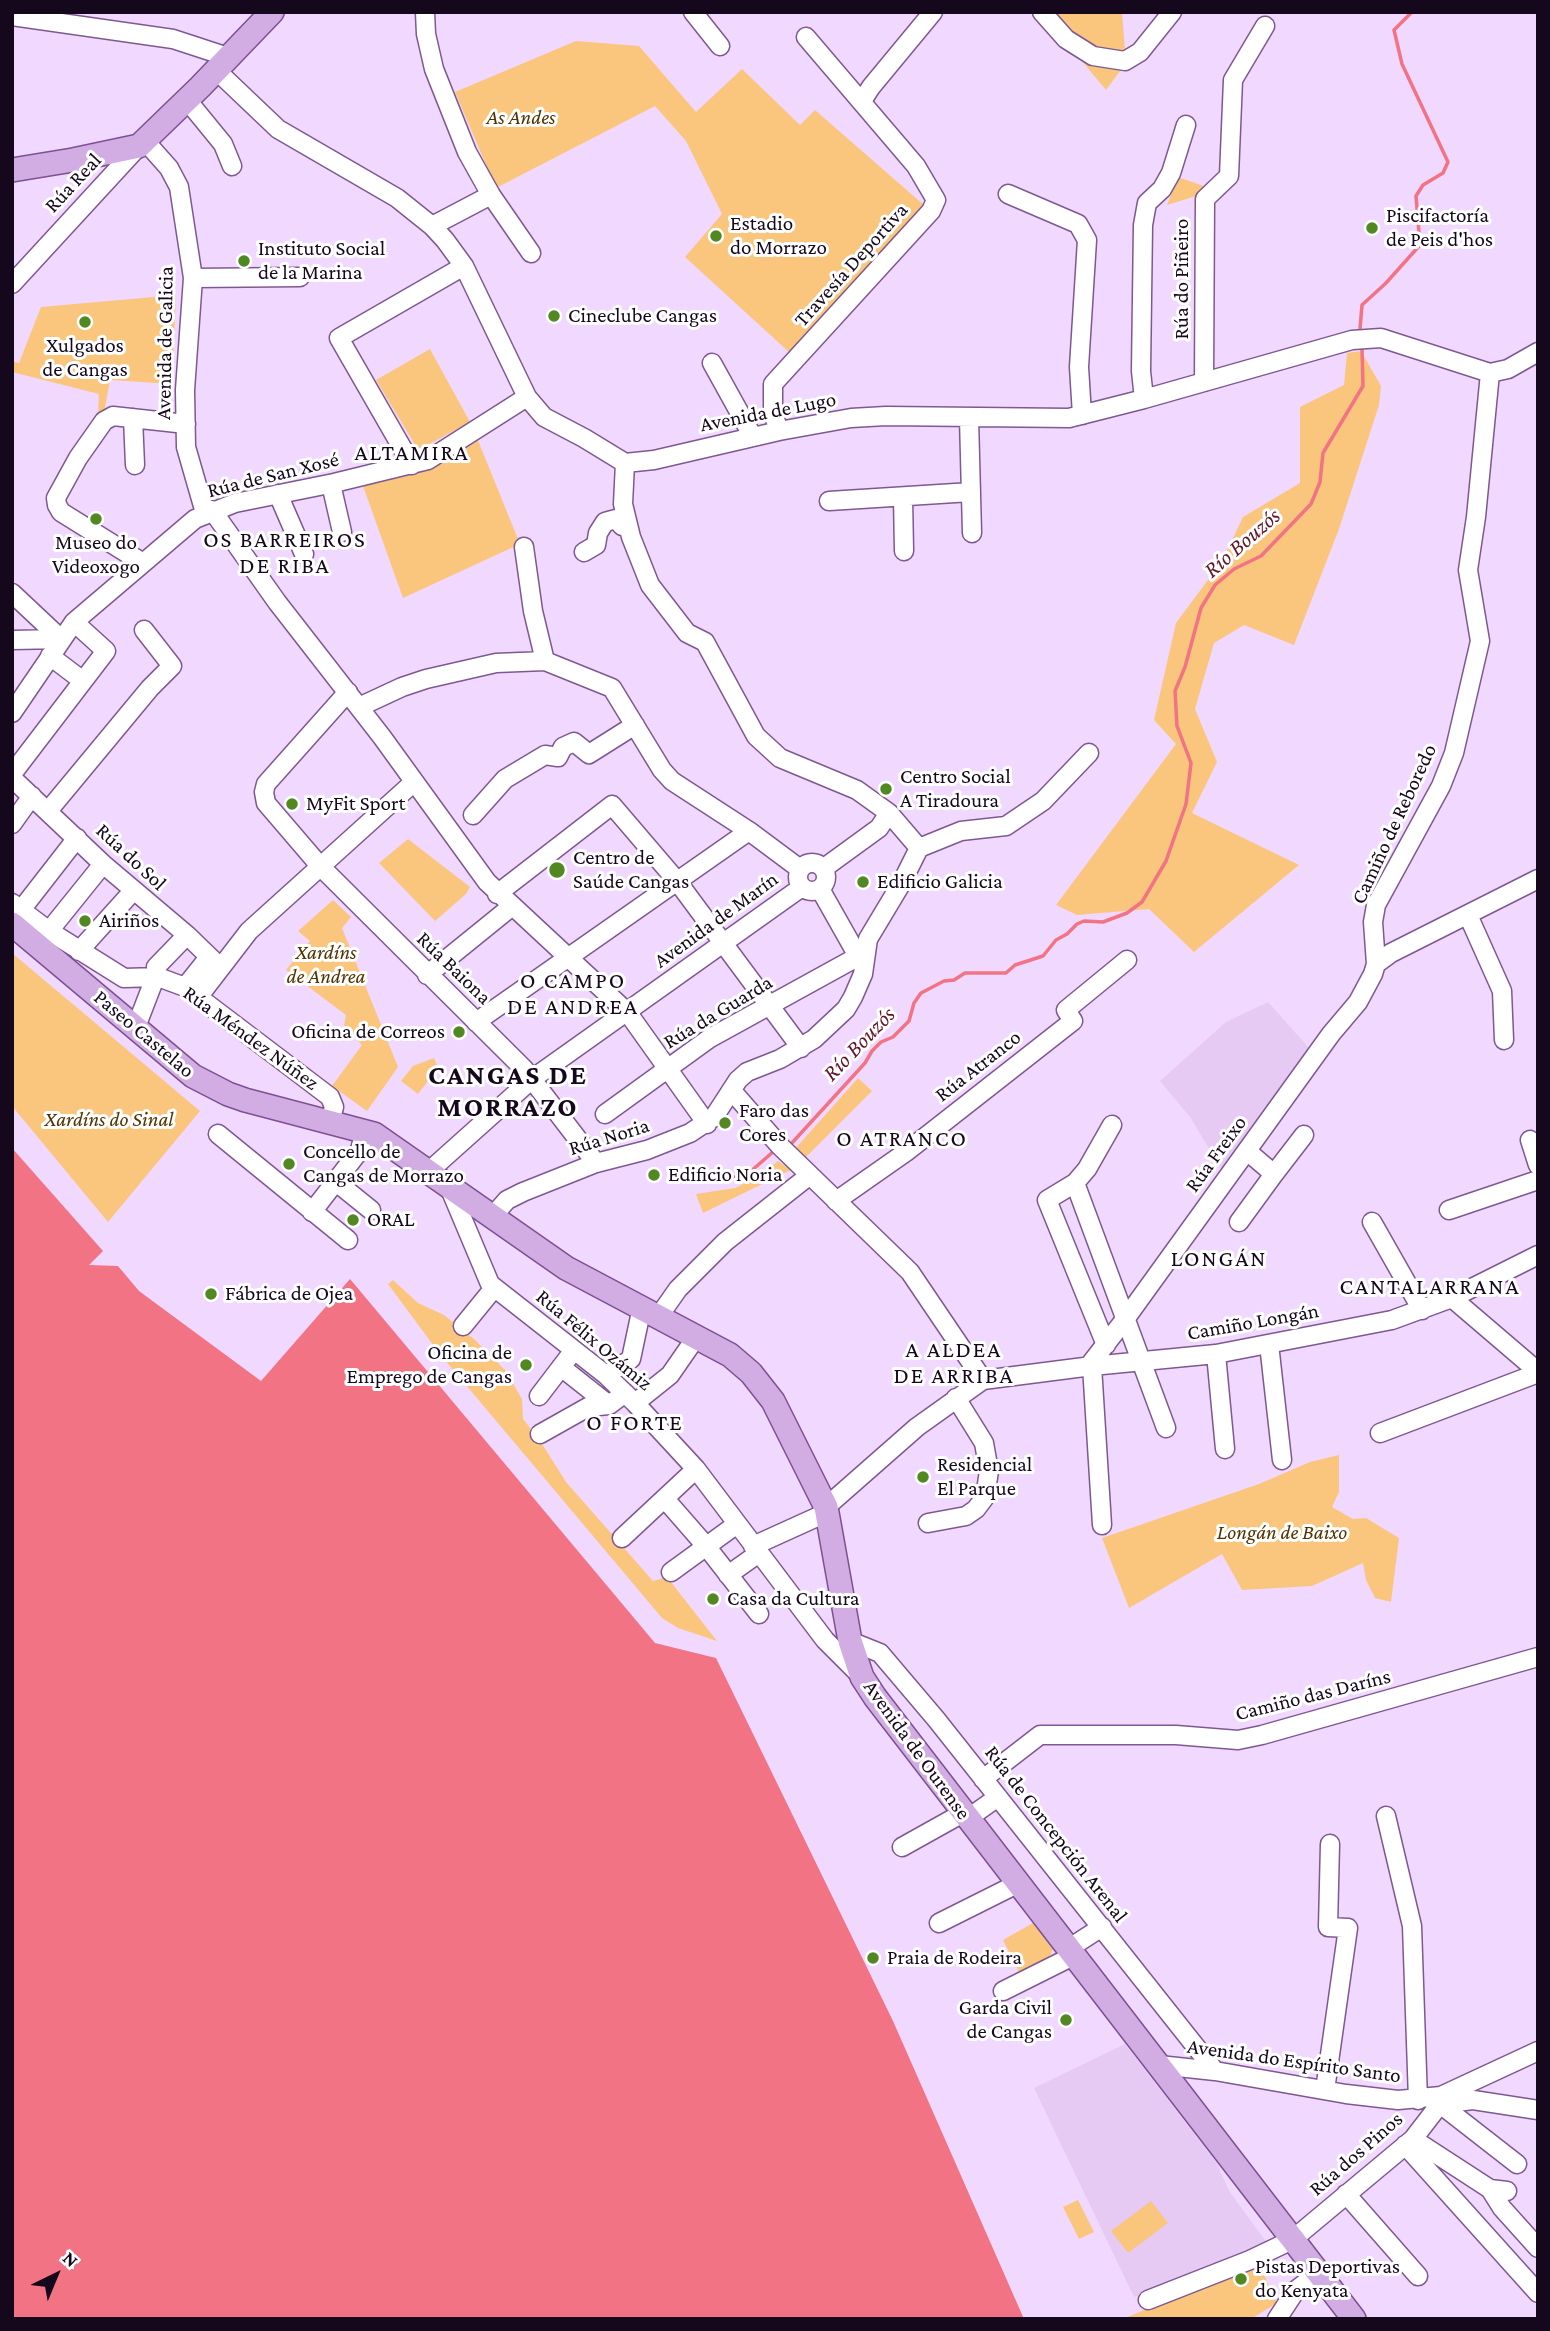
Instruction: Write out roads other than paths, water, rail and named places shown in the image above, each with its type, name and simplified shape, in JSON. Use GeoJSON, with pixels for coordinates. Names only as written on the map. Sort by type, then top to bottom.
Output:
{"type":"FeatureCollection","features":[{"type":"Feature","properties":{"kind":"main road"},"geometry":{"type":"LineString","coordinates":[[12,170],[74,160],[142,143],[272,12]]}},
{"type":"Feature","properties":{"kind":"main road","name":"Paseo Castelao"},"geometry":{"type":"LineString","coordinates":[[15,912],[136,1027],[193,1076],[228,1094],[370,1132]]}},
{"type":"Feature","properties":{"kind":"main road"},"geometry":{"type":"LineString","coordinates":[[370,1132],[427,1173]]}},
{"type":"Feature","properties":{"kind":"main road","name":"Avenida de Ourense"},"geometry":{"type":"LineString","coordinates":[[427,1173],[566,1268],[730,1355],[751,1373],[774,1401],[827,1509],[850,1641],[862,1677],[882,1708],[1354,2319]]}},
{"type":"Feature","properties":{"kind":"street"},"geometry":{"type":"LineString","coordinates":[[425,12],[426,34],[434,69],[467,152],[491,195],[531,253]]}},
{"type":"Feature","properties":{"kind":"street"},"geometry":{"type":"LineString","coordinates":[[693,12],[720,46]]}},
{"type":"Feature","properties":{"kind":"street"},"geometry":{"type":"LineString","coordinates":[[862,101],[933,12]]}},
{"type":"Feature","properties":{"kind":"street"},"geometry":{"type":"LineString","coordinates":[[1042,12],[1066,39],[1093,56],[1125,61],[1140,52],[1172,12]]}},
{"type":"Feature","properties":{"kind":"street"},"geometry":{"type":"LineString","coordinates":[[12,16],[173,39],[222,63],[278,129],[372,182],[432,226],[464,266],[527,397],[544,417],[625,463],[623,504],[628,526],[650,585],[687,633],[705,642],[756,736],[780,758],[857,790],[890,813],[919,848],[961,831],[1006,825],[1043,801],[1089,753]]}},
{"type":"Feature","properties":{"kind":"street","name":"Rúa do Piñeiro"},"geometry":{"type":"LineString","coordinates":[[1205,382],[1205,199],[1229,176],[1233,80],[1265,26]]}},
{"type":"Feature","properties":{"kind":"street","name":"Travesía Deportiva"},"geometry":{"type":"LineString","coordinates":[[779,431],[773,413],[773,384],[931,211],[936,200],[916,166],[806,37]]}},
{"type":"Feature","properties":{"kind":"street"},"geometry":{"type":"LineString","coordinates":[[187,100],[223,144],[232,166]]}},
{"type":"Feature","properties":{"kind":"street"},"geometry":{"type":"LineString","coordinates":[[1144,400],[1141,371],[1143,225],[1147,203],[1162,189],[1171,173],[1186,125]]}},
{"type":"Feature","properties":{"kind":"street","name":"Avenida de Galicia"},"geometry":{"type":"LineString","coordinates":[[142,143],[169,168],[179,187],[193,278],[185,390],[186,447],[209,512],[354,699],[469,860],[504,900],[569,956],[628,1013],[707,1124]]}},
{"type":"Feature","properties":{"kind":"street","name":"Rúa Real"},"geometry":{"type":"LineString","coordinates":[[12,284],[142,143]]}},
{"type":"Feature","properties":{"kind":"street"},"geometry":{"type":"LineString","coordinates":[[1008,194],[1078,224],[1087,240],[1079,367],[1082,415]]}},
{"type":"Feature","properties":{"kind":"street"},"geometry":{"type":"LineString","coordinates":[[432,226],[491,195]]}},
{"type":"Feature","properties":{"kind":"street"},"geometry":{"type":"LineString","coordinates":[[412,465],[339,338],[464,266]]}},
{"type":"Feature","properties":{"kind":"street"},"geometry":{"type":"LineString","coordinates":[[193,278],[299,277]]}},
{"type":"Feature","properties":{"kind":"street","name":"Avenida de Lugo"},"geometry":{"type":"LineString","coordinates":[[625,463],[654,460],[779,431],[851,418],[886,416],[1049,419],[1082,415],[1144,400],[1352,340],[1381,338],[1490,373]]}},
{"type":"Feature","properties":{"kind":"street"},"geometry":{"type":"LineString","coordinates":[[1490,373],[1508,369],[1538,352]]}},
{"type":"Feature","properties":{"kind":"street"},"geometry":{"type":"LineString","coordinates":[[712,363],[753,437]]}},
{"type":"Feature","properties":{"kind":"street","name":"Camiño de Reboredo"},"geometry":{"type":"LineString","coordinates":[[1376,964],[1373,922],[1376,905],[1441,786],[1454,753],[1480,641],[1468,570],[1490,373]]}},
{"type":"Feature","properties":{"kind":"street","name":"Rúa de San Xosé"},"geometry":{"type":"LineString","coordinates":[[12,713],[19,688],[50,656],[74,622],[209,512],[235,503],[331,484],[428,460],[527,397]]}},
{"type":"Feature","properties":{"kind":"street"},"geometry":{"type":"LineString","coordinates":[[144,564],[61,512],[57,505],[59,491],[99,426],[113,416],[186,425]]}},
{"type":"Feature","properties":{"kind":"street"},"geometry":{"type":"LineString","coordinates":[[133,418],[135,465]]}},
{"type":"Feature","properties":{"kind":"street"},"geometry":{"type":"LineString","coordinates":[[969,418],[972,533]]}},
{"type":"Feature","properties":{"kind":"street"},"geometry":{"type":"LineString","coordinates":[[331,484],[342,532]]}},
{"type":"Feature","properties":{"kind":"street"},"geometry":{"type":"LineString","coordinates":[[829,501],[971,492]]}},
{"type":"Feature","properties":{"kind":"street"},"geometry":{"type":"LineString","coordinates":[[278,494],[304,554]]}},
{"type":"Feature","properties":{"kind":"street"},"geometry":{"type":"LineString","coordinates":[[903,497],[904,551]]}},
{"type":"Feature","properties":{"kind":"street"},"geometry":{"type":"LineString","coordinates":[[584,552],[596,545],[598,533],[605,522],[615,519],[622,526],[628,526]]}},
{"type":"Feature","properties":{"kind":"street"},"geometry":{"type":"LineString","coordinates":[[524,547],[533,611],[545,662]]}},
{"type":"Feature","properties":{"kind":"street"},"geometry":{"type":"LineString","coordinates":[[12,593],[61,639]]}},
{"type":"Feature","properties":{"kind":"street"},"geometry":{"type":"LineString","coordinates":[[12,776],[18,752],[83,681],[106,651],[74,622]]}},
{"type":"Feature","properties":{"kind":"street"},"geometry":{"type":"LineString","coordinates":[[48,811],[150,688],[172,666],[144,630]]}},
{"type":"Feature","properties":{"kind":"street"},"geometry":{"type":"LineString","coordinates":[[12,640],[61,639]]}},
{"type":"Feature","properties":{"kind":"street"},"geometry":{"type":"LineString","coordinates":[[50,656],[83,681]]}},
{"type":"Feature","properties":{"kind":"street"},"geometry":{"type":"LineString","coordinates":[[354,699],[496,663],[545,662],[612,688],[662,770],[683,789],[749,831],[808,882],[861,960]]}},
{"type":"Feature","properties":{"kind":"street","name":"Rúa Baiona"},"geometry":{"type":"LineString","coordinates":[[354,699],[267,784],[265,800],[320,866],[532,1079],[596,1163]]}},
{"type":"Feature","properties":{"kind":"street"},"geometry":{"type":"LineString","coordinates":[[473,815],[505,779],[545,755],[558,757],[563,747],[574,742],[589,754],[635,725]]}},
{"type":"Feature","properties":{"kind":"street","name":"Rúa do Sol"},"geometry":{"type":"LineString","coordinates":[[12,776],[103,864],[187,935],[214,962]]}},
{"type":"Feature","properties":{"kind":"street"},"geometry":{"type":"LineString","coordinates":[[192,991],[214,962],[414,782]]}},
{"type":"Feature","properties":{"kind":"street"},"geometry":{"type":"LineString","coordinates":[[12,824],[32,796]]}},
{"type":"Feature","properties":{"kind":"street"},"geometry":{"type":"LineString","coordinates":[[427,975],[504,900],[612,805],[677,881],[801,1048]]}},
{"type":"Feature","properties":{"kind":"street"},"geometry":{"type":"LineString","coordinates":[[808,882],[827,879],[824,868],[879,828],[890,813]]}},
{"type":"Feature","properties":{"kind":"street"},"geometry":{"type":"LineString","coordinates":[[477,1022],[749,831]]}},
{"type":"Feature","properties":{"kind":"street"},"geometry":{"type":"LineString","coordinates":[[77,838],[15,912],[124,978],[157,972],[187,935]]}},
{"type":"Feature","properties":{"kind":"street","name":"Rúa Noria"},"geometry":{"type":"LineString","coordinates":[[492,1217],[508,1200],[523,1192],[596,1163],[647,1150],[691,1133],[714,1117],[738,1080],[747,1072],[801,1048],[814,1039],[846,1009],[859,984],[861,960],[868,939],[919,848]]}},
{"type":"Feature","properties":{"kind":"street"},"geometry":{"type":"LineString","coordinates":[[49,931],[103,864]]}},
{"type":"Feature","properties":{"kind":"street"},"geometry":{"type":"LineString","coordinates":[[1376,964],[1391,953],[1538,879]]}},
{"type":"Feature","properties":{"kind":"street","name":"Avenida de Marín"},"geometry":{"type":"LineString","coordinates":[[427,1173],[532,1079],[808,882]]}},
{"type":"Feature","properties":{"kind":"street"},"geometry":{"type":"LineString","coordinates":[[79,951],[133,891]]}},
{"type":"Feature","properties":{"kind":"street"},"geometry":{"type":"LineString","coordinates":[[1468,915],[1502,991],[1504,1040]]}},
{"type":"Feature","properties":{"kind":"street","name":"Rúa da Guarda"},"geometry":{"type":"LineString","coordinates":[[605,1114],[710,1038],[861,960]]}},
{"type":"Feature","properties":{"kind":"street","name":"Rúa Atranco"},"geometry":{"type":"LineString","coordinates":[[836,1201],[906,1152],[1073,1021],[1066,1010],[1127,960]]}},
{"type":"Feature","properties":{"kind":"street","name":"Rúa Freixo"},"geometry":{"type":"LineString","coordinates":[[1090,1367],[1331,1034],[1357,1003],[1376,964]]}},
{"type":"Feature","properties":{"kind":"street","name":"Rúa Méndez Núñez"},"geometry":{"type":"LineString","coordinates":[[136,1027],[157,972],[192,991],[330,1097],[334,1107],[330,1122]]}},
{"type":"Feature","properties":{"kind":"street"},"geometry":{"type":"LineString","coordinates":[[728,1575],[756,1549],[827,1509],[917,1427],[983,1380],[910,1272],[780,1146],[732,1091]]}},
{"type":"Feature","properties":{"kind":"street"},"geometry":{"type":"LineString","coordinates":[[1106,1345],[1047,1200],[1074,1183],[1087,1169],[1112,1125]]}},
{"type":"Feature","properties":{"kind":"street"},"geometry":{"type":"LineString","coordinates":[[312,1212],[360,1150],[370,1132]]}},
{"type":"Feature","properties":{"kind":"street"},"geometry":{"type":"LineString","coordinates":[[218,1134],[348,1240]]}},
{"type":"Feature","properties":{"kind":"street"},"geometry":{"type":"LineString","coordinates":[[1239,1222],[1304,1135]]}},
{"type":"Feature","properties":{"kind":"street"},"geometry":{"type":"LineString","coordinates":[[1530,1140],[1538,1165]]}},
{"type":"Feature","properties":{"kind":"street"},"geometry":{"type":"LineString","coordinates":[[1247,1151],[1274,1174]]}},
{"type":"Feature","properties":{"kind":"street"},"geometry":{"type":"LineString","coordinates":[[606,1375],[631,1359],[650,1311],[678,1289],[725,1242],[810,1175]]}},
{"type":"Feature","properties":{"kind":"street"},"geometry":{"type":"LineString","coordinates":[[1449,1210],[1538,1180]]}},
{"type":"Feature","properties":{"kind":"street"},"geometry":{"type":"LineString","coordinates":[[335,1181],[371,1210]]}},
{"type":"Feature","properties":{"kind":"street"},"geometry":{"type":"LineString","coordinates":[[1074,1183],[1166,1428]]}},
{"type":"Feature","properties":{"kind":"street","name":"Rúa Félix Ozámiz"},"geometry":{"type":"LineString","coordinates":[[450,1189],[492,1286],[575,1349],[630,1398],[696,1469],[825,1640],[862,1677]]}},
{"type":"Feature","properties":{"kind":"street"},"geometry":{"type":"LineString","coordinates":[[1372,1222],[1422,1310]]}},
{"type":"Feature","properties":{"kind":"street","name":"Camiño Longán"},"geometry":{"type":"LineString","coordinates":[[983,1380],[1216,1354],[1392,1320],[1452,1298],[1538,1255]]}},
{"type":"Feature","properties":{"kind":"street"},"geometry":{"type":"LineString","coordinates":[[463,1326],[492,1286]]}},
{"type":"Feature","properties":{"kind":"street"},"geometry":{"type":"LineString","coordinates":[[1380,1433],[1533,1375],[1535,1368],[1452,1298]]}},
{"type":"Feature","properties":{"kind":"street"},"geometry":{"type":"LineString","coordinates":[[540,1434],[588,1406],[609,1405],[630,1398],[670,1375],[697,1336]]}},
{"type":"Feature","properties":{"kind":"street"},"geometry":{"type":"LineString","coordinates":[[1269,1344],[1282,1460]]}},
{"type":"Feature","properties":{"kind":"street"},"geometry":{"type":"LineString","coordinates":[[539,1396],[575,1349]]}},
{"type":"Feature","properties":{"kind":"street"},"geometry":{"type":"LineString","coordinates":[[1216,1354],[1225,1449]]}},
{"type":"Feature","properties":{"kind":"street"},"geometry":{"type":"LineString","coordinates":[[561,1367],[609,1405]]}},
{"type":"Feature","properties":{"kind":"street"},"geometry":{"type":"LineString","coordinates":[[1090,1367],[1102,1525]]}},
{"type":"Feature","properties":{"kind":"street"},"geometry":{"type":"LineString","coordinates":[[928,1523],[967,1516],[985,1497],[988,1458],[976,1428],[956,1398]]}},
{"type":"Feature","properties":{"kind":"street"},"geometry":{"type":"LineString","coordinates":[[622,1538],[696,1469]]}},
{"type":"Feature","properties":{"kind":"street"},"geometry":{"type":"LineString","coordinates":[[665,1499],[759,1614]]}},
{"type":"Feature","properties":{"kind":"street"},"geometry":{"type":"LineString","coordinates":[[671,1572],[737,1524]]}},
{"type":"Feature","properties":{"kind":"street","name":"Rúa de Concepción Arenal"},"geometry":{"type":"LineString","coordinates":[[850,1641],[880,1653],[1215,2070]]}},
{"type":"Feature","properties":{"kind":"street","name":"Camiño das Daríns"},"geometry":{"type":"LineString","coordinates":[[983,1779],[1040,1735],[1176,1735],[1238,1740],[1538,1657]]}},
{"type":"Feature","properties":{"kind":"street"},"geometry":{"type":"LineString","coordinates":[[902,1847],[998,1797]]}},
{"type":"Feature","properties":{"kind":"street"},"geometry":{"type":"LineString","coordinates":[[1386,1816],[1412,1926],[1418,2100]]}},
{"type":"Feature","properties":{"kind":"street"},"geometry":{"type":"LineString","coordinates":[[1325,2090],[1348,1928],[1328,1927],[1330,1844]]}},
{"type":"Feature","properties":{"kind":"street"},"geometry":{"type":"LineString","coordinates":[[939,1923],[1017,1884]]}},
{"type":"Feature","properties":{"kind":"street"},"geometry":{"type":"LineString","coordinates":[[1003,1991],[1071,1953],[1102,1927]]}},
{"type":"Feature","properties":{"kind":"street","name":"Avenida do Espírito Santo"},"geometry":{"type":"LineString","coordinates":[[1159,2065],[1215,2070],[1398,2101],[1441,2100],[1538,2051]]}},
{"type":"Feature","properties":{"kind":"street"},"geometry":{"type":"LineString","coordinates":[[1441,2100],[1473,2100],[1538,2110]]}},
{"type":"Feature","properties":{"kind":"street"},"geometry":{"type":"LineString","coordinates":[[1441,2100],[1517,2164]]}},
{"type":"Feature","properties":{"kind":"street","name":"Rúa dos Pinos"},"geometry":{"type":"LineString","coordinates":[[1149,2300],[1250,2260],[1292,2240],[1409,2142],[1441,2100]]}},
{"type":"Feature","properties":{"kind":"street"},"geometry":{"type":"LineString","coordinates":[[1409,2142],[1498,2190],[1502,2208],[1538,2248]]}},
{"type":"Feature","properties":{"kind":"street"},"geometry":{"type":"LineString","coordinates":[[1409,2142],[1538,2293]]}},
{"type":"Feature","properties":{"kind":"street"},"geometry":{"type":"LineString","coordinates":[[1346,2194],[1418,2276]]}},
{"type":"Feature","properties":{"kind":"street"},"geometry":{"type":"LineString","coordinates":[[1277,2319],[1296,2290],[1318,2273]]}},
{"type":"Feature","properties":{"kind":"waterway","name":"Río Bouzós"},"geometry":{"type":"LineString","coordinates":[[1360,329],[1362,305],[1420,245],[1416,196],[1423,185],[1443,173],[1448,162],[1402,64],[1394,30],[1412,12]]}},
{"type":"Feature","properties":{"kind":"waterway","name":"Río Bouzós"},"geometry":{"type":"LineString","coordinates":[[791,1144],[865,1063],[872,1051],[881,1042],[893,1037],[909,1021],[914,1003],[921,993],[965,973],[1006,973],[1015,965],[1043,956],[1056,940],[1077,924],[1084,921],[1103,922],[1127,913],[1142,902],[1166,861],[1186,804],[1191,763],[1177,726],[1175,691],[1185,667],[1201,608],[1215,585],[1234,569],[1261,556],[1311,504],[1320,482],[1323,453],[1363,386],[1362,349]]}},
{"type":"Feature","properties":{"kind":"waterway","name":"Río Bouzós"},"geometry":{"type":"LineString","coordinates":[[697,1178],[738,1177],[750,1172],[774,1151]]}},
{"type":"Feature","properties":{"kind":"place","name":"Piscifactoría de Peis d'hos"},"geometry":{"type":"Point","coordinates":[1372,228]}},
{"type":"Feature","properties":{"kind":"place","name":"Estadio do Morrazo"},"geometry":{"type":"Point","coordinates":[716,236]}},
{"type":"Feature","properties":{"kind":"place","name":"Instituto Social de la Marina"},"geometry":{"type":"Point","coordinates":[244,261]}},
{"type":"Feature","properties":{"kind":"place","name":"Cineclube Cangas"},"geometry":{"type":"Point","coordinates":[554,316]}},
{"type":"Feature","properties":{"kind":"place","name":"Xulgados de Cangas"},"geometry":{"type":"Point","coordinates":[85,322]}},
{"type":"Feature","properties":{"kind":"place","name":"Museo do Videoxogo"},"geometry":{"type":"Point","coordinates":[96,519]}},
{"type":"Feature","properties":{"kind":"place","name":"Centro Social A Tiradoura"},"geometry":{"type":"Point","coordinates":[886,789]}},
{"type":"Feature","properties":{"kind":"place","name":"MyFit Sport"},"geometry":{"type":"Point","coordinates":[292,804]}},
{"type":"Feature","properties":{"kind":"place","name":"Centro de Saúde Cangas"},"geometry":{"type":"Point","coordinates":[557,870]}},
{"type":"Feature","properties":{"kind":"place","name":"Edificio Galicia"},"geometry":{"type":"Point","coordinates":[863,882]}},
{"type":"Feature","properties":{"kind":"place","name":"Airiños"},"geometry":{"type":"Point","coordinates":[85,921]}},
{"type":"Feature","properties":{"kind":"place","name":"Oficina de Correos"},"geometry":{"type":"Point","coordinates":[459,1032]}},
{"type":"Feature","properties":{"kind":"place","name":"Faro das Cores"},"geometry":{"type":"Point","coordinates":[725,1123]}},
{"type":"Feature","properties":{"kind":"place","name":"Concello de Cangas de Morrazo"},"geometry":{"type":"Point","coordinates":[289,1164]}},
{"type":"Feature","properties":{"kind":"place","name":"Edificio Noria"},"geometry":{"type":"Point","coordinates":[654,1175]}},
{"type":"Feature","properties":{"kind":"place","name":"ORAL"},"geometry":{"type":"Point","coordinates":[353,1220]}},
{"type":"Feature","properties":{"kind":"place","name":"Fábrica de Ojea"},"geometry":{"type":"Point","coordinates":[211,1294]}},
{"type":"Feature","properties":{"kind":"place","name":"Oficina de Emprego de Cangas"},"geometry":{"type":"Point","coordinates":[526,1365]}},
{"type":"Feature","properties":{"kind":"place","name":"Residencial El Parque"},"geometry":{"type":"Point","coordinates":[923,1477]}},
{"type":"Feature","properties":{"kind":"place","name":"Casa da Cultura"},"geometry":{"type":"Point","coordinates":[713,1599]}},
{"type":"Feature","properties":{"kind":"place","name":"Praia de Rodeira"},"geometry":{"type":"Point","coordinates":[873,1958]}},
{"type":"Feature","properties":{"kind":"place","name":"Garda Civil de Cangas"},"geometry":{"type":"Point","coordinates":[1066,2020]}},
{"type":"Feature","properties":{"kind":"place","name":"Pistas Deportivas do Kenyata"},"geometry":{"type":"Point","coordinates":[1241,2279]}},
{"type":"Feature","properties":{"kind":"district","name":"ALTAMIRA"},"geometry":{"type":"Point","coordinates":[412,453]}},
{"type":"Feature","properties":{"kind":"district","name":"OS BARREIROS DE RIBA"},"geometry":{"type":"Point","coordinates":[285,553]}},
{"type":"Feature","properties":{"kind":"district","name":"O CAMPO DE ANDREA"},"geometry":{"type":"Point","coordinates":[573,994]}},
{"type":"Feature","properties":{"kind":"district","name":"CANGAS DE MORRAZO"},"geometry":{"type":"Point","coordinates":[508,1091]}},
{"type":"Feature","properties":{"kind":"district","name":"O ATRANCO"},"geometry":{"type":"Point","coordinates":[902,1139]}},
{"type":"Feature","properties":{"kind":"district","name":"LONGÁN"},"geometry":{"type":"Point","coordinates":[1219,1259]}},
{"type":"Feature","properties":{"kind":"district","name":"CANTALARRANA"},"geometry":{"type":"Point","coordinates":[1430,1287]}},
{"type":"Feature","properties":{"kind":"district","name":"A ALDEA DE ARRIBA"},"geometry":{"type":"Point","coordinates":[954,1363]}},
{"type":"Feature","properties":{"kind":"district","name":"O FORTE"},"geometry":{"type":"Point","coordinates":[635,1423]}},
{"type":"Feature","properties":{"kind":"park label","name":"As Andes"},"geometry":{"type":"Point","coordinates":[521,118]}},
{"type":"Feature","properties":{"kind":"park label","name":"Xardíns de Andrea"},"geometry":{"type":"Point","coordinates":[326,965]}},
{"type":"Feature","properties":{"kind":"park label","name":"Xardíns do Sinal"},"geometry":{"type":"Point","coordinates":[109,1120]}},
{"type":"Feature","properties":{"kind":"park label","name":"Longán de Baixo"},"geometry":{"type":"Point","coordinates":[1282,1533]}}]}
